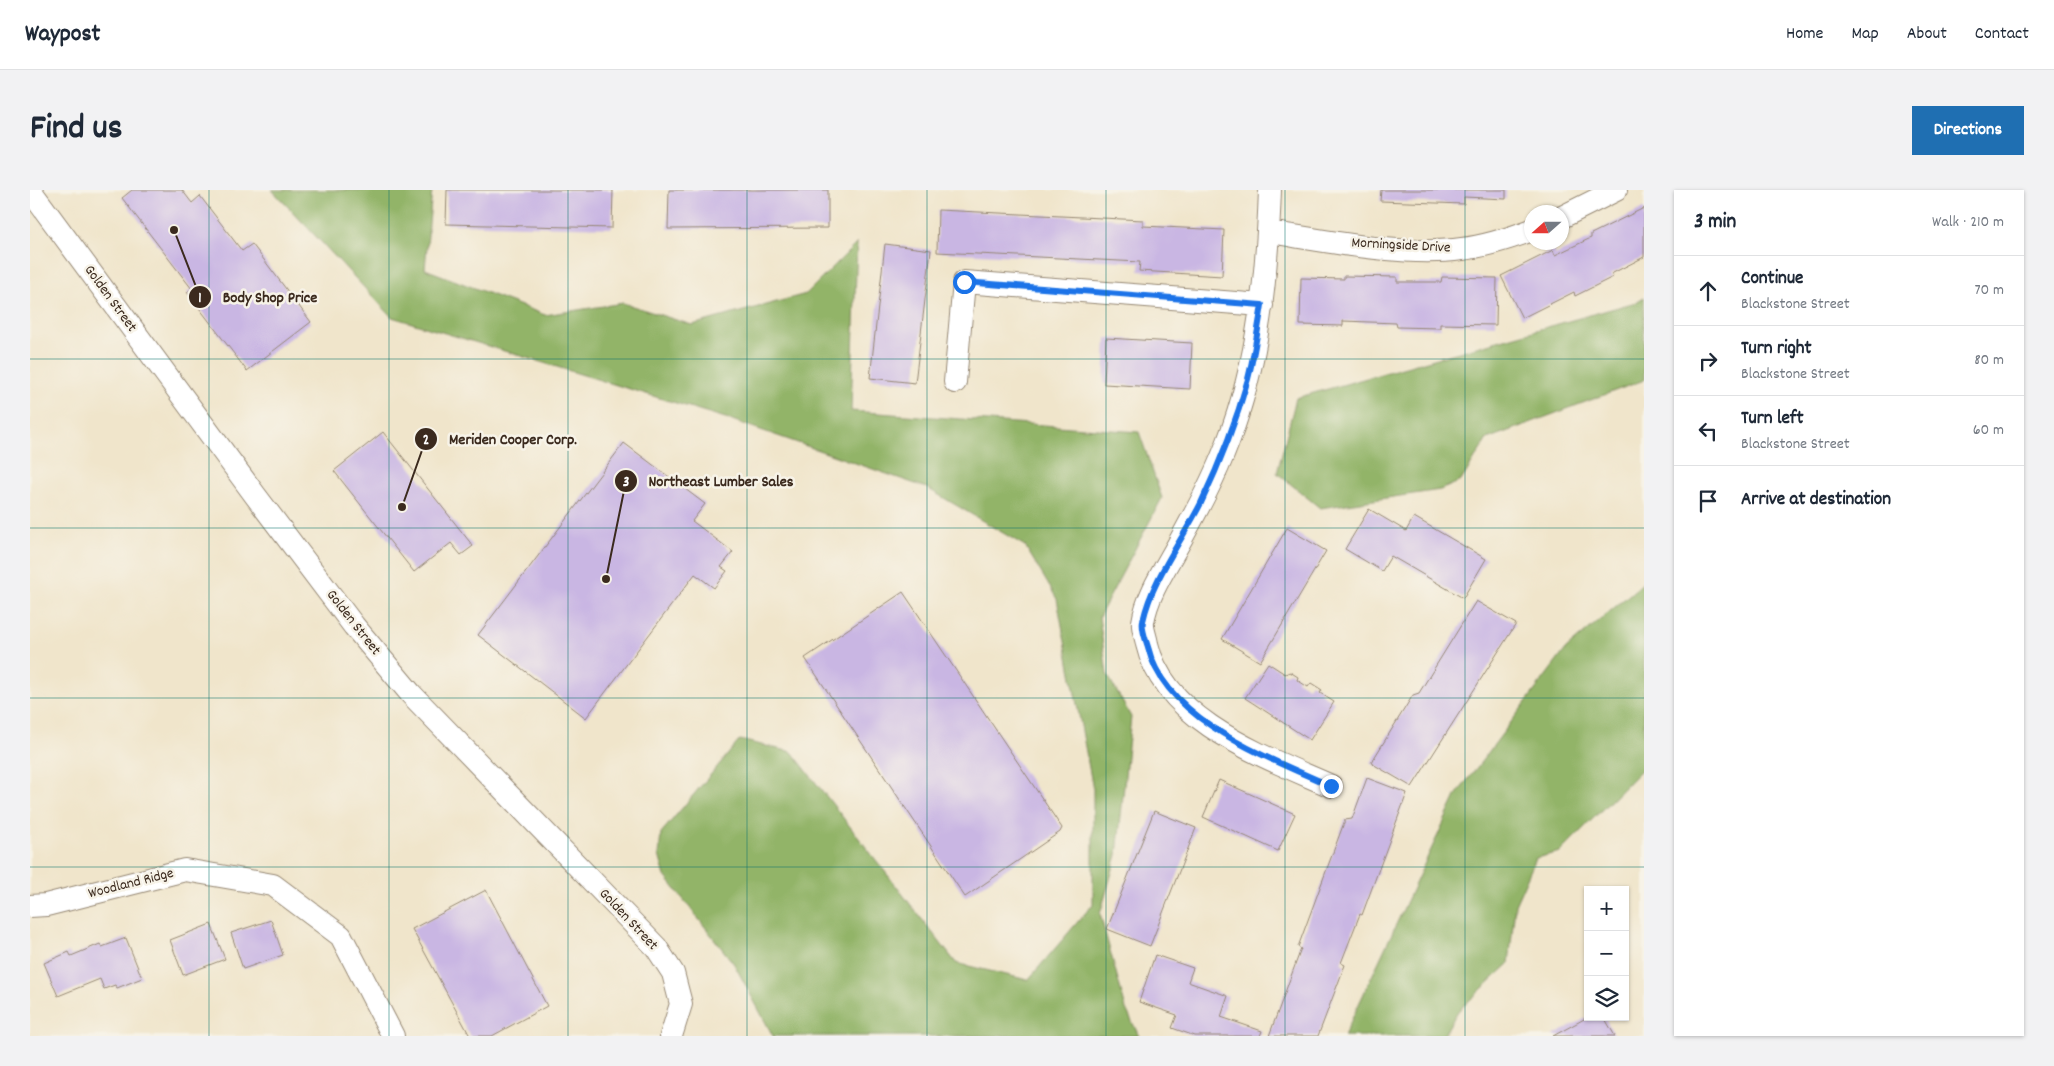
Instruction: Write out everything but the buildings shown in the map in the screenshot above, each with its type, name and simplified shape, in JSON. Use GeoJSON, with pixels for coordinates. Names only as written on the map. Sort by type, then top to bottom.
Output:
{"type":"FeatureCollection","features":[{"type":"Feature","properties":{"kind":"street","name":"Golden Street"},"geometry":{"type":"LineString","coordinates":[[30,190],[354,626],[411,694],[656,947],[674,973],[680,1004],[671,1036]]}},
{"type":"Feature","properties":{"kind":"street"},"geometry":{"type":"LineString","coordinates":[[1270,190],[1269,232],[1262,305],[1248,378],[1228,441],[1201,503],[1156,585],[1142,623],[1151,660],[1170,691],[1212,728],[1260,754],[1331,786]]}},
{"type":"Feature","properties":{"kind":"street"},"geometry":{"type":"LineString","coordinates":[[1569,214],[1616,190]]}},
{"type":"Feature","properties":{"kind":"street","name":"Morningside Drive"},"geometry":{"type":"LineString","coordinates":[[1269,232],[1366,246],[1418,250],[1470,248],[1498,243],[1524,233]]}},
{"type":"Feature","properties":{"kind":"street"},"geometry":{"type":"LineString","coordinates":[[955,382],[964,282],[1262,305]]}},
{"type":"Feature","properties":{"kind":"street","name":"Woodland Ridge"},"geometry":{"type":"LineString","coordinates":[[30,906],[46,905],[185,870],[273,885],[341,936],[393,1036]]}},
{"type":"Feature","properties":{"kind":"green space"},"geometry":{"type":"Polygon","coordinates":[[[272,190],[432,190],[425,269],[545,315],[623,303],[692,325],[806,294],[857,243],[851,411],[1139,432],[1162,498],[1099,617],[1107,674],[1131,717],[1117,855],[1100,914],[1126,1009],[1139,1036],[773,1036],[734,964],[665,876],[659,855],[661,833],[740,740],[792,752],[956,963],[1028,980],[1093,904],[1093,789],[1057,599],[1025,546],[927,488],[732,420],[392,317],[272,190]]]}},
{"type":"Feature","properties":{"kind":"green space"},"geometry":{"type":"Polygon","coordinates":[[[1644,297],[1644,380],[1487,439],[1461,481],[1440,490],[1320,508],[1277,473],[1296,398],[1636,302],[1644,297]]]}},
{"type":"Feature","properties":{"kind":"green space"},"geometry":{"type":"Polygon","coordinates":[[[1644,582],[1644,767],[1560,852],[1536,858],[1515,905],[1509,964],[1458,1011],[1443,1036],[1344,1036],[1457,794],[1566,649],[1644,582]]]}},
{"type":"Feature","properties":{"kind":"place","name":"Body Shop Price"},"geometry":{"type":"Point","coordinates":[174,230]}},
{"type":"Feature","properties":{"kind":"place","name":"Meriden Cooper Corp."},"geometry":{"type":"Point","coordinates":[402,507]}},
{"type":"Feature","properties":{"kind":"place","name":"Northeast Lumber Sales"},"geometry":{"type":"Point","coordinates":[606,579]}},
{"type":"Feature","properties":{"kind":"route"},"geometry":{"type":"LineString","coordinates":[[964,282],[1262,305],[1248,378],[1228,441],[1201,503],[1156,585],[1142,623],[1151,660],[1170,691],[1212,728],[1260,754],[1331,786]]}}]}
